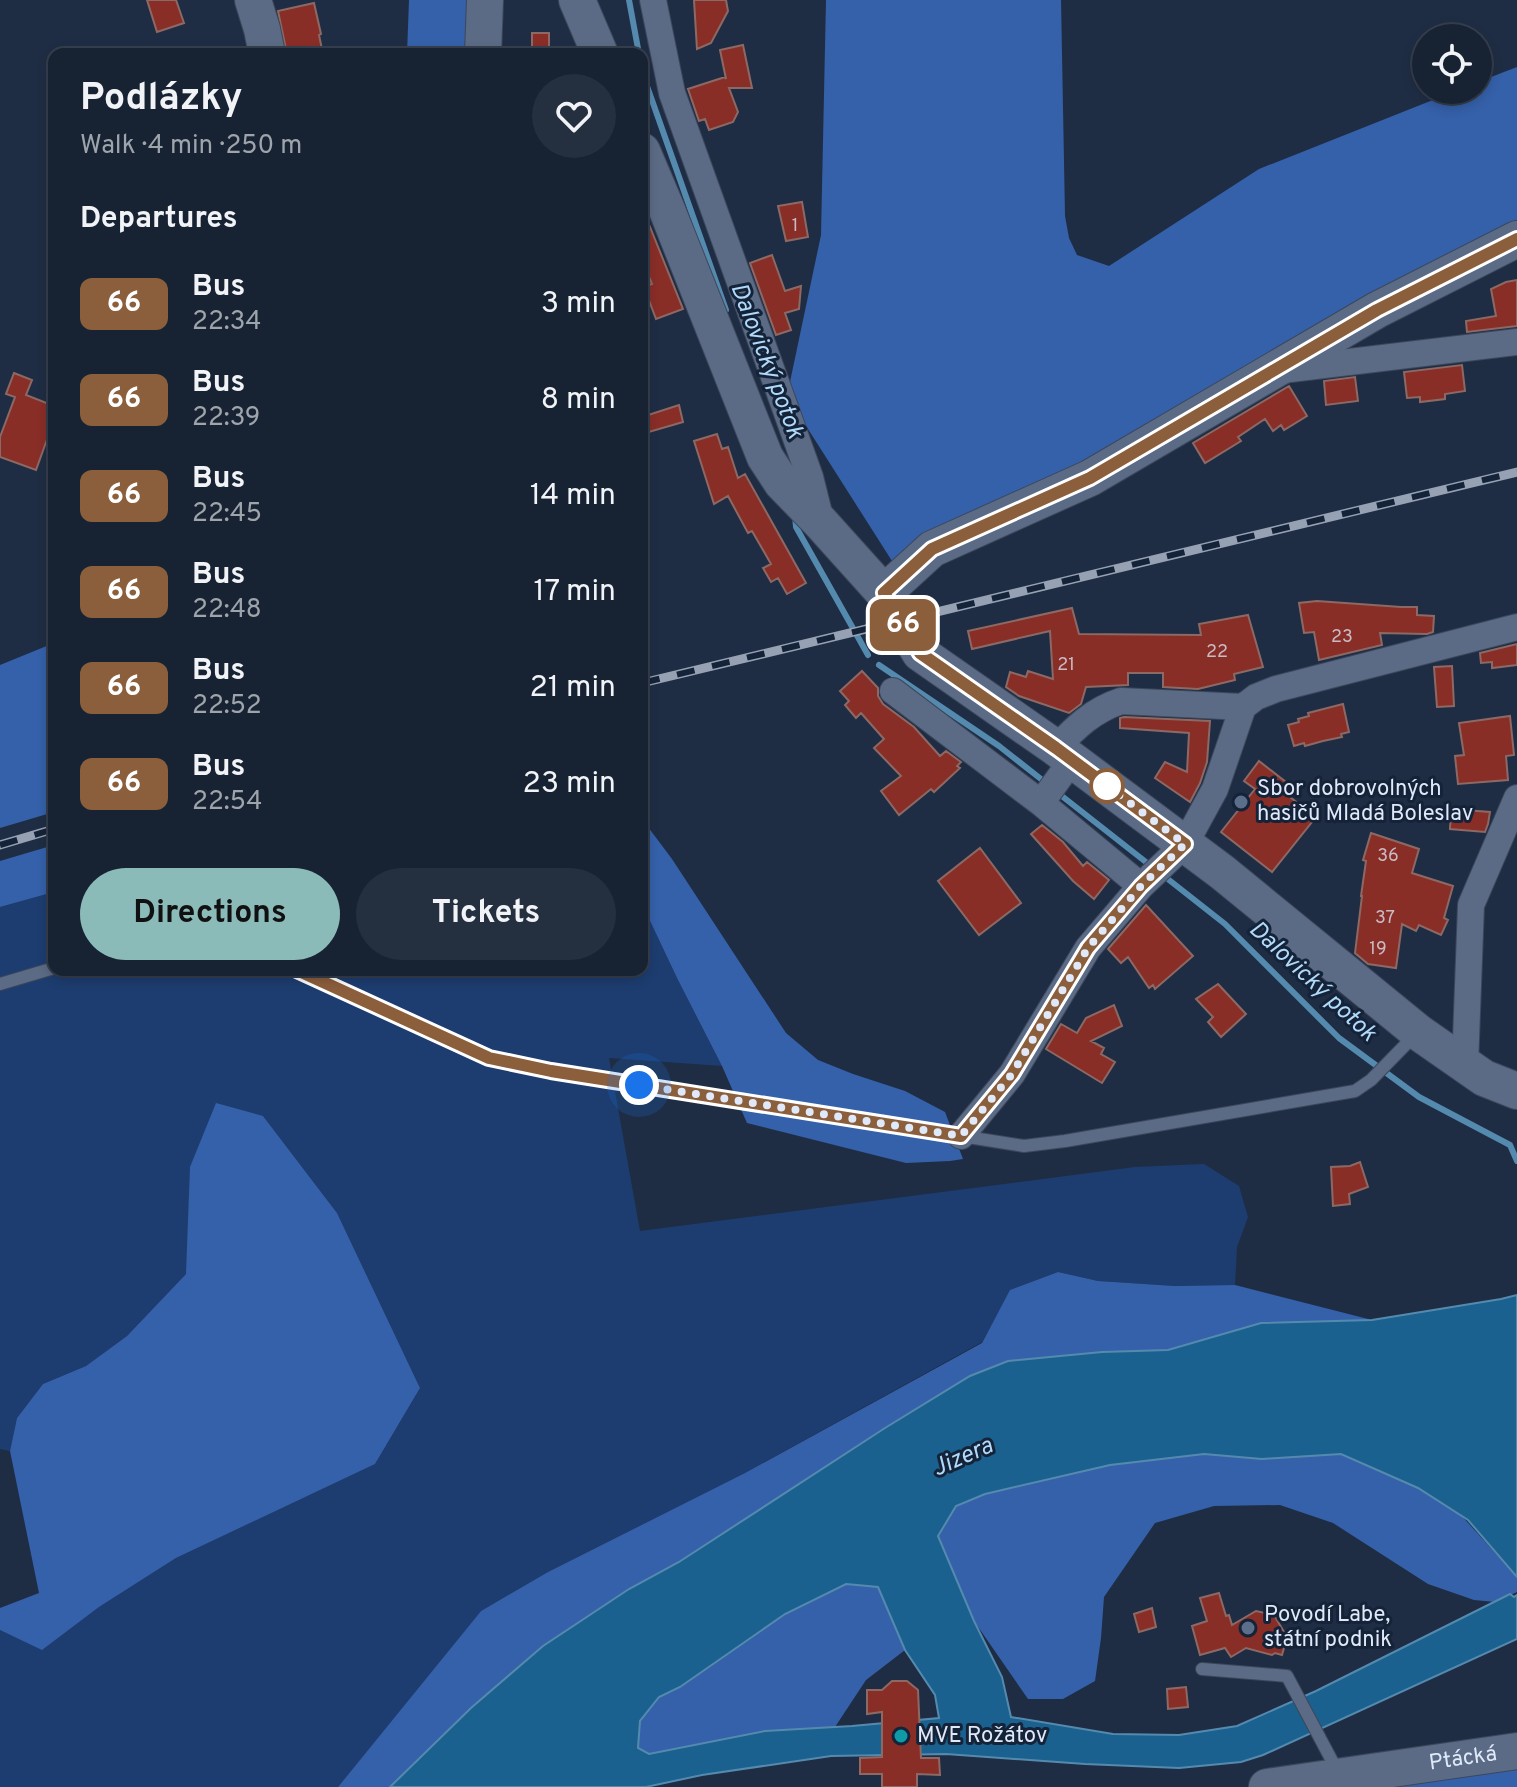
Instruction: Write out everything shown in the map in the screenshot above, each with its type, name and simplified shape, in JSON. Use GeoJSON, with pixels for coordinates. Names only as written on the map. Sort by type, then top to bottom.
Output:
{"type":"FeatureCollection","features":[{"type":"Feature","properties":{"kind":"main road"},"geometry":{"type":"LineString","coordinates":[[253,0],[266,48]]}},
{"type":"Feature","properties":{"kind":"main road"},"geometry":{"type":"LineString","coordinates":[[483,48],[485,0]]}},
{"type":"Feature","properties":{"kind":"main road"},"geometry":{"type":"LineString","coordinates":[[577,0],[597,48]]}},
{"type":"Feature","properties":{"kind":"main road"},"geometry":{"type":"LineString","coordinates":[[648,165],[765,457],[803,505],[884,593],[920,653],[1064,754],[1222,872],[1418,1032],[1484,1078],[1517,1091]]}},
{"type":"Feature","properties":{"kind":"main road"},"geometry":{"type":"LineString","coordinates":[[884,593],[932,549],[1090,478],[1377,310],[1517,239]]}},
{"type":"Feature","properties":{"kind":"main road","name":"Ptácká"},"geometry":{"type":"LineString","coordinates":[[1267,1787],[1517,1751]]}},
{"type":"Feature","properties":{"kind":"street"},"geometry":{"type":"LineString","coordinates":[[653,0],[672,93],[810,477],[803,505]]}},
{"type":"Feature","properties":{"kind":"street"},"geometry":{"type":"LineString","coordinates":[[1272,371],[1517,342]]}},
{"type":"Feature","properties":{"kind":"street"},"geometry":{"type":"LineString","coordinates":[[961,1136],[1012,1074],[1088,948],[1141,886],[1185,844],[1215,789],[1243,707],[1256,697],[1276,689],[1517,627]]}},
{"type":"Feature","properties":{"kind":"street"},"geometry":{"type":"LineString","coordinates":[[893,691],[1041,803],[1141,886]]}},
{"type":"Feature","properties":{"kind":"street"},"geometry":{"type":"LineString","coordinates":[[1041,803],[1083,720],[1108,705],[1121,701],[1243,707]]}},
{"type":"Feature","properties":{"kind":"street"},"geometry":{"type":"LineString","coordinates":[[1465,1066],[1471,905],[1517,798]]}},
{"type":"Feature","properties":{"kind":"lane"},"geometry":{"type":"LineString","coordinates":[[0,984],[48,970]]}},
{"type":"Feature","properties":{"kind":"lane"},"geometry":{"type":"LineString","coordinates":[[310,976],[489,1058],[551,1071],[1024,1146],[1355,1091],[1371,1080],[1418,1032]]}},
{"type":"Feature","properties":{"kind":"lane"},"geometry":{"type":"LineString","coordinates":[[1202,1669],[1287,1676],[1341,1777]]}},
{"type":"Feature","properties":{"kind":"shaded area"},"geometry":{"type":"Polygon","coordinates":[[[409,0],[480,0],[477,48],[407,48],[409,0]]]}},
{"type":"Feature","properties":{"kind":"shaded area"},"geometry":{"type":"Polygon","coordinates":[[[826,0],[1061,0],[1065,216],[1069,238],[1077,255],[1109,266],[1259,169],[1423,104],[1492,104],[1492,77],[1517,67],[1517,234],[1079,478],[892,561],[787,396],[821,235],[826,0]]]}},
{"type":"Feature","properties":{"kind":"shaded area"},"geometry":{"type":"Polygon","coordinates":[[[48,645],[48,814],[0,828],[0,665],[48,645]]]}},
{"type":"Feature","properties":{"kind":"shaded area"},"geometry":{"type":"Polygon","coordinates":[[[648,827],[786,1033],[818,1060],[905,1091],[945,1112],[963,1159],[906,1163],[747,1123],[648,917],[648,827]]]}},
{"type":"Feature","properties":{"kind":"shaded area"},"geometry":{"type":"Polygon","coordinates":[[[48,847],[48,894],[0,907],[0,861],[48,847]]]}},
{"type":"Feature","properties":{"kind":"shaded area"},"geometry":{"type":"Polygon","coordinates":[[[48,894],[48,976],[648,976],[648,917],[722,1066],[609,1058],[640,1231],[1135,1167],[1204,1164],[1239,1186],[1248,1217],[1237,1247],[1235,1285],[1175,1286],[1098,1281],[1058,1272],[1011,1290],[982,1342],[745,1473],[548,1572],[481,1611],[338,1787],[0,1787],[0,1630],[43,1649],[99,1607],[176,1558],[375,1464],[420,1388],[337,1213],[263,1116],[186,1274],[127,1336],[86,1366],[43,1384],[17,1418],[10,1451],[0,1449],[0,907],[48,894]]]}},
{"type":"Feature","properties":{"kind":"shaded area"},"geometry":{"type":"Polygon","coordinates":[[[216,1103],[263,1116],[337,1213],[420,1388],[375,1464],[176,1558],[99,1607],[42,1650],[0,1630],[0,1608],[39,1593],[10,1451],[17,1418],[43,1384],[86,1366],[127,1336],[186,1274],[190,1167],[216,1103]]]}},
{"type":"Feature","properties":{"kind":"shaded area"},"geometry":{"type":"Polygon","coordinates":[[[1058,1272],[1098,1281],[1175,1286],[1235,1285],[1372,1320],[1261,1323],[1168,1350],[1102,1352],[885,1428],[543,1646],[471,1708],[390,1787],[338,1787],[481,1611],[548,1572],[745,1473],[982,1343],[1010,1290],[1058,1272]]]}},
{"type":"Feature","properties":{"kind":"shaded area"},"geometry":{"type":"Polygon","coordinates":[[[1204,1454],[1262,1459],[1341,1454],[1418,1488],[1460,1514],[1517,1577],[1517,1592],[1495,1602],[1474,1600],[1428,1584],[1333,1523],[1280,1505],[1214,1506],[1155,1523],[1104,1597],[1095,1681],[1063,1699],[1028,1699],[974,1621],[938,1537],[956,1506],[984,1494],[1110,1465],[1204,1454]]]}},
{"type":"Feature","properties":{"kind":"shaded area"},"geometry":{"type":"Polygon","coordinates":[[[846,1584],[878,1587],[905,1650],[866,1680],[835,1727],[765,1731],[649,1754],[638,1748],[640,1721],[659,1697],[680,1687],[785,1614],[846,1584]]]}},
{"type":"Feature","properties":{"kind":"shaded area"},"geometry":{"type":"Polygon","coordinates":[[[1517,1766],[1517,1787],[1364,1787],[1517,1766]]]}},
{"type":"Feature","properties":{"kind":"water","name":"Jizera"},"geometry":{"type":"Polygon","coordinates":[[[1517,1295],[1517,1577],[1468,1520],[1418,1488],[1341,1454],[1262,1459],[1204,1454],[1110,1465],[985,1494],[956,1506],[938,1536],[1002,1677],[1011,1717],[1113,1734],[1179,1735],[1237,1726],[1316,1691],[1510,1594],[1514,1597],[1517,1595],[1517,1639],[1263,1755],[1241,1762],[1179,1768],[946,1754],[831,1756],[702,1775],[646,1787],[390,1787],[471,1708],[543,1646],[970,1376],[1008,1361],[1102,1352],[1168,1350],[1261,1323],[1372,1320],[1517,1295]],[[846,1584],[785,1614],[680,1687],[659,1697],[640,1721],[638,1748],[649,1754],[765,1731],[939,1718],[935,1695],[905,1650],[878,1587],[846,1584]]]}},
{"type":"Feature","properties":{"kind":"building"},"geometry":{"type":"Polygon","coordinates":[[[147,0],[176,0],[184,23],[157,32],[147,0]]]}},
{"type":"Feature","properties":{"kind":"building"},"geometry":{"type":"Polygon","coordinates":[[[694,0],[726,0],[728,11],[711,43],[697,49],[694,0]]]}},
{"type":"Feature","properties":{"kind":"building"},"geometry":{"type":"Polygon","coordinates":[[[314,3],[322,48],[286,48],[278,11],[314,3]]]}},
{"type":"Feature","properties":{"kind":"building"},"geometry":{"type":"Polygon","coordinates":[[[532,33],[549,33],[549,48],[532,48],[532,33]]]}},
{"type":"Feature","properties":{"kind":"building"},"geometry":{"type":"Polygon","coordinates":[[[743,45],[752,88],[729,88],[738,112],[733,122],[709,130],[705,119],[699,121],[688,89],[726,79],[720,50],[743,45]]]}},
{"type":"Feature","properties":{"kind":"building"},"geometry":{"type":"Polygon","coordinates":[[[802,202],[808,237],[786,241],[778,206],[802,202]]]}},
{"type":"Feature","properties":{"kind":"building"},"geometry":{"type":"Polygon","coordinates":[[[648,222],[683,309],[656,319],[648,298],[648,286],[652,284],[648,274],[648,222]]]}},
{"type":"Feature","properties":{"kind":"building"},"geometry":{"type":"Polygon","coordinates":[[[772,255],[785,291],[801,286],[799,309],[785,313],[791,330],[776,335],[750,263],[772,255]]]}},
{"type":"Feature","properties":{"kind":"building"},"geometry":{"type":"Polygon","coordinates":[[[1517,280],[1517,326],[1467,332],[1466,321],[1496,316],[1491,289],[1517,280]]]}},
{"type":"Feature","properties":{"kind":"building"},"geometry":{"type":"Polygon","coordinates":[[[1462,365],[1465,391],[1445,394],[1445,399],[1420,402],[1420,397],[1407,398],[1404,372],[1462,365]]]}},
{"type":"Feature","properties":{"kind":"building"},"geometry":{"type":"Polygon","coordinates":[[[14,373],[32,380],[26,395],[48,404],[48,437],[36,470],[0,457],[0,437],[15,397],[6,394],[14,373]]]}},
{"type":"Feature","properties":{"kind":"building"},"geometry":{"type":"Polygon","coordinates":[[[1355,377],[1358,401],[1326,405],[1324,381],[1355,377]]]}},
{"type":"Feature","properties":{"kind":"building"},"geometry":{"type":"Polygon","coordinates":[[[1289,386],[1307,416],[1284,430],[1281,425],[1273,431],[1265,419],[1238,437],[1241,441],[1205,463],[1193,443],[1289,386]]]}},
{"type":"Feature","properties":{"kind":"building"},"geometry":{"type":"Polygon","coordinates":[[[679,405],[683,422],[648,432],[648,415],[679,405]]]}},
{"type":"Feature","properties":{"kind":"building"},"geometry":{"type":"Polygon","coordinates":[[[717,434],[722,449],[728,447],[738,478],[745,474],[806,583],[787,594],[778,578],[771,582],[763,568],[771,564],[752,531],[748,533],[728,496],[714,504],[694,441],[717,434]]]}},
{"type":"Feature","properties":{"kind":"building"},"geometry":{"type":"Polygon","coordinates":[[[1317,601],[1417,607],[1417,615],[1434,616],[1433,632],[1380,633],[1382,645],[1319,660],[1314,632],[1304,633],[1299,603],[1317,601]]]}},
{"type":"Feature","properties":{"kind":"building"},"geometry":{"type":"Polygon","coordinates":[[[1072,608],[1079,634],[1201,635],[1199,624],[1248,615],[1263,667],[1234,674],[1235,680],[1198,689],[1163,687],[1163,673],[1128,673],[1128,685],[1086,687],[1081,704],[1069,713],[1019,696],[1006,687],[1010,672],[1026,677],[1028,671],[1053,679],[1050,631],[972,649],[968,631],[1072,608]]]}},
{"type":"Feature","properties":{"kind":"building"},"geometry":{"type":"Polygon","coordinates":[[[1517,644],[1517,665],[1492,668],[1492,662],[1481,663],[1480,653],[1517,644]]]}},
{"type":"Feature","properties":{"kind":"building"},"geometry":{"type":"Polygon","coordinates":[[[1452,666],[1454,706],[1437,707],[1434,667],[1452,666]]]}},
{"type":"Feature","properties":{"kind":"building"},"geometry":{"type":"Polygon","coordinates":[[[862,671],[878,688],[883,704],[914,727],[940,756],[946,751],[961,762],[957,766],[960,768],[934,792],[931,789],[899,815],[881,791],[901,776],[874,748],[884,739],[861,713],[856,718],[845,705],[849,701],[840,691],[862,671]]]}},
{"type":"Feature","properties":{"kind":"building"},"geometry":{"type":"Polygon","coordinates":[[[1343,704],[1349,732],[1341,734],[1342,737],[1294,746],[1288,725],[1309,716],[1308,713],[1343,704]]]}},
{"type":"Feature","properties":{"kind":"building"},"geometry":{"type":"Polygon","coordinates":[[[1510,716],[1514,755],[1506,756],[1508,780],[1458,784],[1455,756],[1464,755],[1459,723],[1510,716]]]}},
{"type":"Feature","properties":{"kind":"building"},"geometry":{"type":"Polygon","coordinates":[[[1120,718],[1210,721],[1207,762],[1190,802],[1155,778],[1165,762],[1187,772],[1189,733],[1120,728],[1120,718]]]}},
{"type":"Feature","properties":{"kind":"building"},"geometry":{"type":"Polygon","coordinates":[[[1259,761],[1291,786],[1286,794],[1316,817],[1272,872],[1221,832],[1255,789],[1244,781],[1259,761]]]}},
{"type":"Feature","properties":{"kind":"building"},"geometry":{"type":"Polygon","coordinates":[[[1451,809],[1490,812],[1485,832],[1450,829],[1451,809]]]}},
{"type":"Feature","properties":{"kind":"building"},"geometry":{"type":"Polygon","coordinates":[[[1042,825],[1063,842],[1083,866],[1087,862],[1109,880],[1094,899],[1073,881],[1031,834],[1042,825]]]}},
{"type":"Feature","properties":{"kind":"building"},"geometry":{"type":"Polygon","coordinates":[[[1371,833],[1419,849],[1412,873],[1453,886],[1444,918],[1448,920],[1441,935],[1419,925],[1416,931],[1402,924],[1396,968],[1368,964],[1355,953],[1366,861],[1363,860],[1371,833]]]}},
{"type":"Feature","properties":{"kind":"building"},"geometry":{"type":"Polygon","coordinates":[[[980,848],[1021,903],[979,935],[938,881],[980,848]]]}},
{"type":"Feature","properties":{"kind":"building"},"geometry":{"type":"Polygon","coordinates":[[[1146,905],[1193,956],[1155,989],[1153,985],[1149,988],[1128,957],[1121,963],[1108,949],[1146,905]]]}},
{"type":"Feature","properties":{"kind":"building"},"geometry":{"type":"Polygon","coordinates":[[[1218,984],[1246,1014],[1221,1037],[1208,1022],[1213,1017],[1196,999],[1218,984]]]}},
{"type":"Feature","properties":{"kind":"building"},"geometry":{"type":"Polygon","coordinates":[[[1114,1005],[1122,1026],[1091,1041],[1104,1048],[1101,1054],[1115,1062],[1102,1083],[1046,1049],[1061,1024],[1077,1033],[1086,1018],[1114,1005]]]}},
{"type":"Feature","properties":{"kind":"building"},"geometry":{"type":"Polygon","coordinates":[[[1360,1162],[1368,1187],[1349,1194],[1350,1204],[1333,1206],[1331,1167],[1360,1162]]]}},
{"type":"Feature","properties":{"kind":"building"},"geometry":{"type":"Polygon","coordinates":[[[1219,1593],[1232,1625],[1256,1611],[1274,1615],[1291,1644],[1284,1648],[1282,1655],[1246,1648],[1231,1657],[1225,1648],[1200,1655],[1192,1626],[1207,1621],[1200,1598],[1219,1593]]]}},
{"type":"Feature","properties":{"kind":"building"},"geometry":{"type":"Polygon","coordinates":[[[1152,1608],[1156,1627],[1139,1632],[1134,1614],[1152,1608]]]}},
{"type":"Feature","properties":{"kind":"building"},"geometry":{"type":"Polygon","coordinates":[[[892,1681],[907,1681],[918,1690],[921,1758],[939,1758],[940,1775],[917,1774],[917,1787],[882,1787],[882,1774],[860,1774],[860,1758],[882,1757],[882,1712],[867,1714],[867,1690],[882,1690],[892,1681]]]}},
{"type":"Feature","properties":{"kind":"building"},"geometry":{"type":"Polygon","coordinates":[[[1186,1687],[1188,1707],[1168,1709],[1167,1689],[1186,1687]]]}},
{"type":"Feature","properties":{"kind":"waterway","name":"Dalovický potok"},"geometry":{"type":"LineString","coordinates":[[629,0],[638,48]]}},
{"type":"Feature","properties":{"kind":"waterway","name":"Dalovický potok"},"geometry":{"type":"LineString","coordinates":[[648,89],[726,310]]}},
{"type":"Feature","properties":{"kind":"waterway","name":"Dalovický potok"},"geometry":{"type":"LineString","coordinates":[[795,516],[796,527],[868,655]]}},
{"type":"Feature","properties":{"kind":"waterway","name":"Dalovický potok"},"geometry":{"type":"LineString","coordinates":[[879,665],[999,746],[1046,783]]}},
{"type":"Feature","properties":{"kind":"waterway","name":"Dalovický potok"},"geometry":{"type":"LineString","coordinates":[[1058,793],[1151,866]]}},
{"type":"Feature","properties":{"kind":"waterway","name":"Dalovický potok"},"geometry":{"type":"LineString","coordinates":[[1164,876],[1225,924],[1339,1038],[1419,1097],[1510,1145],[1517,1161]]}},
{"type":"Feature","properties":{"kind":"railway"},"geometry":{"type":"LineString","coordinates":[[648,682],[1517,472]]}},
{"type":"Feature","properties":{"kind":"railway"},"geometry":{"type":"LineString","coordinates":[[0,845],[48,831]]}},
{"type":"Feature","properties":{"kind":"bus line","name":"66"},"geometry":{"type":"LineString","coordinates":[[310,976],[489,1058],[551,1071],[961,1136],[1012,1074],[1088,948],[1141,886],[1185,844],[1056,748],[920,653],[884,593],[932,549],[1090,478],[1377,310],[1517,239]]}},
{"type":"Feature","properties":{"kind":"place","name":"Sbor dobrovolných hasičů Mladá Boleslav"},"geometry":{"type":"Point","coordinates":[1241,802]}},
{"type":"Feature","properties":{"kind":"place","name":"Povodí Labe, státní podnik"},"geometry":{"type":"Point","coordinates":[1248,1628]}},
{"type":"Feature","properties":{"kind":"place","name":"MVE Rožátov"},"geometry":{"type":"Point","coordinates":[901,1736]}},
{"type":"Feature","properties":{"kind":"route"},"geometry":{"type":"LineString","coordinates":[[639,1085],[961,1136],[1012,1074],[1088,948],[1141,886],[1185,844],[1107,786]]}}]}
